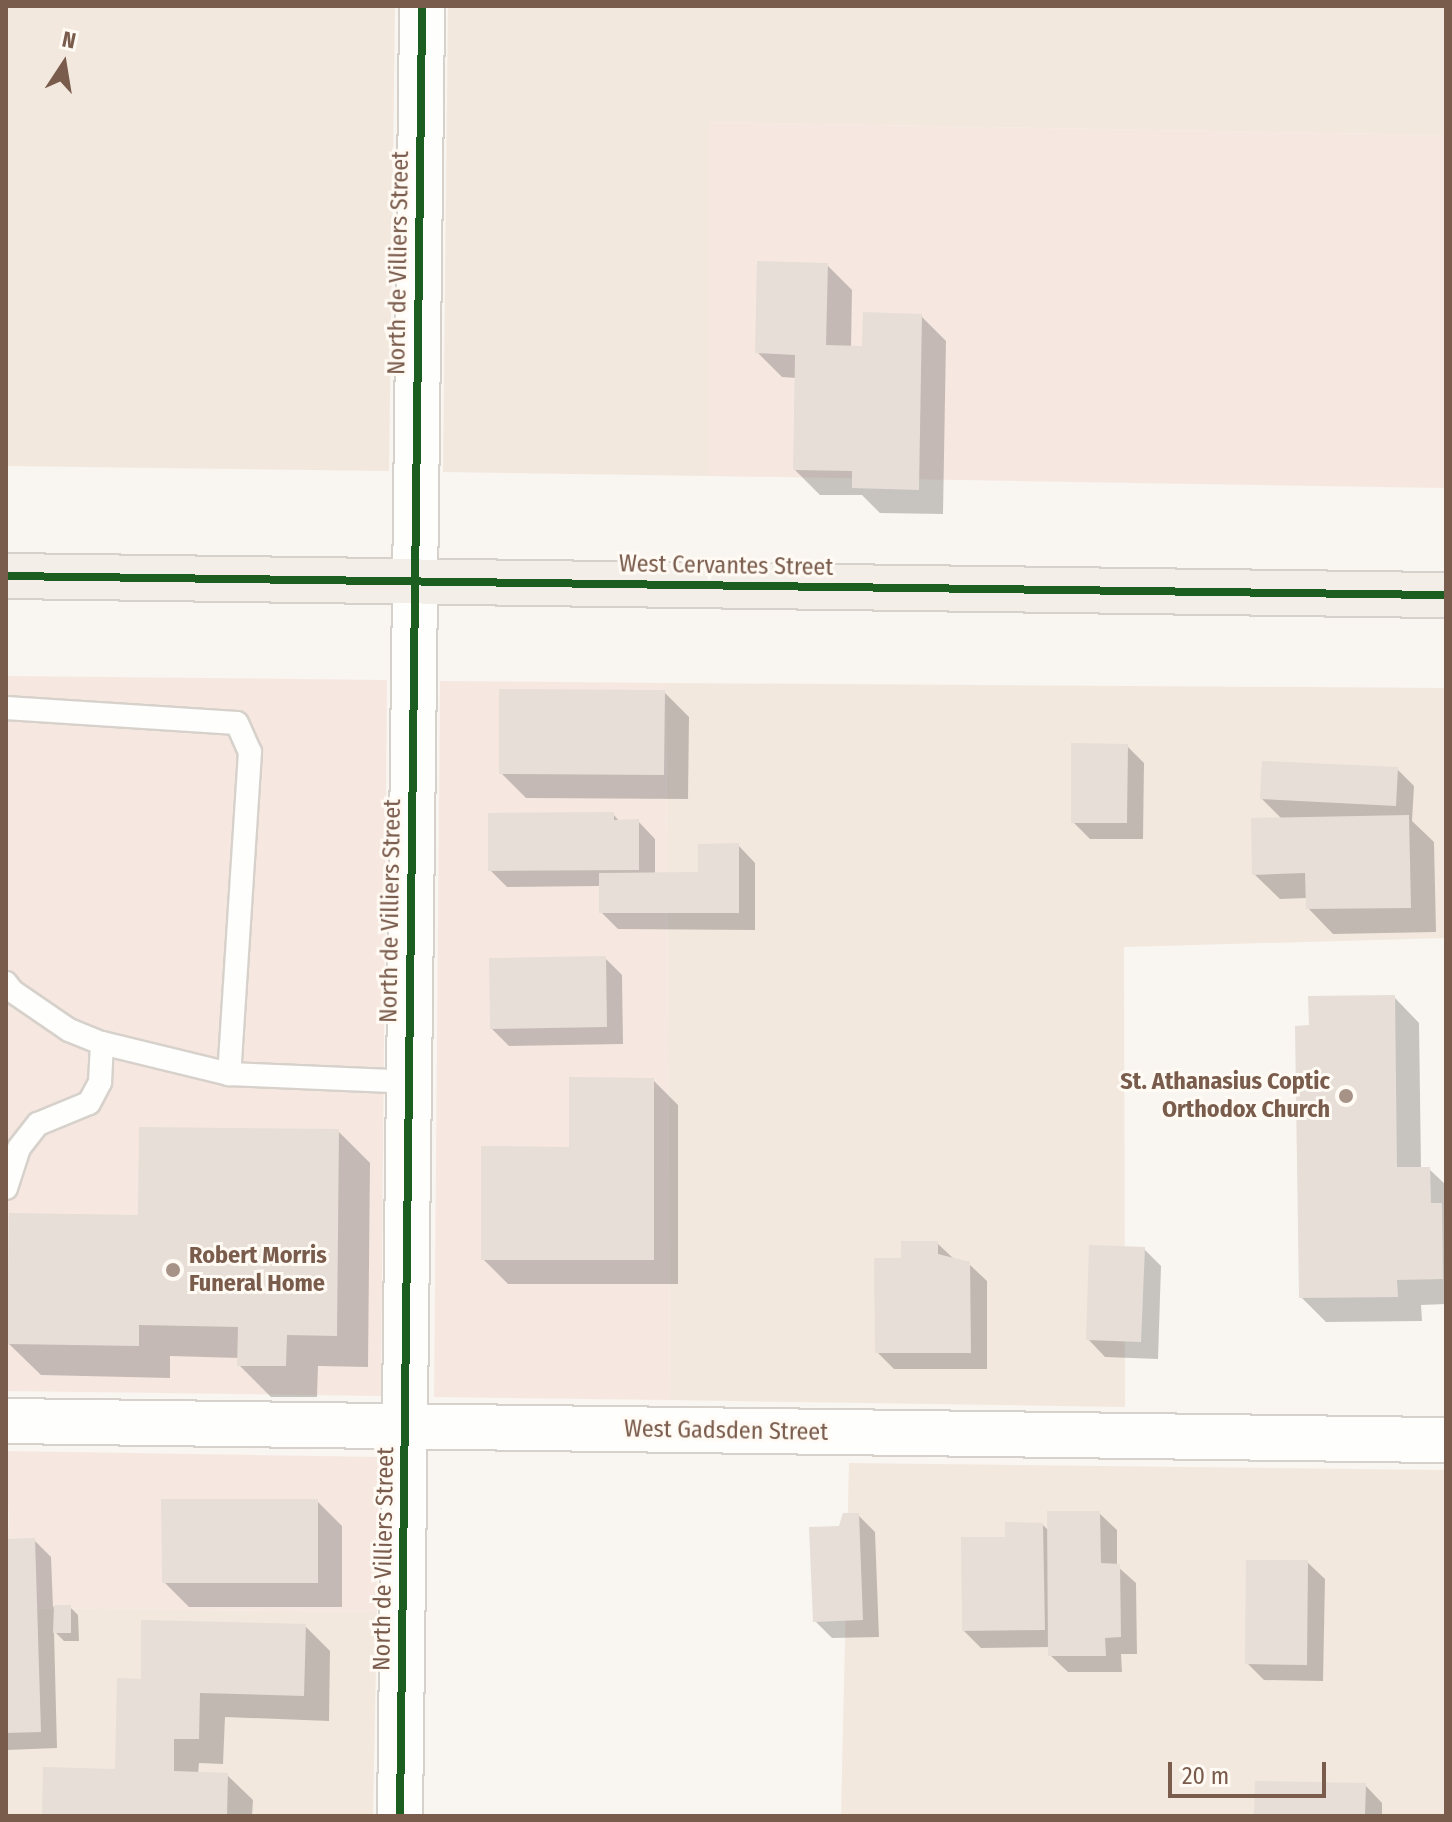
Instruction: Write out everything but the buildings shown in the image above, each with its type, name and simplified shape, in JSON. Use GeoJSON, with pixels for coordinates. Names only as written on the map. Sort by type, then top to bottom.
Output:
{"type":"FeatureCollection","features":[{"type":"Feature","properties":{"kind":"main road","name":"West Cervantes Street"},"geometry":{"type":"LineString","coordinates":[[6,576],[1446,595]]}},
{"type":"Feature","properties":{"kind":"street","name":"North de Villiers Street"},"geometry":{"type":"LineString","coordinates":[[400,1816],[422,6]]}},
{"type":"Feature","properties":{"kind":"street","name":"West Gadsden Street"},"geometry":{"type":"LineString","coordinates":[[6,1421],[1446,1440]]}},
{"type":"Feature","properties":{"kind":"lane"},"geometry":{"type":"LineString","coordinates":[[6,708],[237,723],[250,752],[229,1074]]}},
{"type":"Feature","properties":{"kind":"lane"},"geometry":{"type":"LineString","coordinates":[[6,983],[12,991],[69,1030],[102,1043],[229,1074],[409,1082]]}},
{"type":"Feature","properties":{"kind":"lane"},"geometry":{"type":"LineString","coordinates":[[6,1188],[19,1148],[38,1124],[89,1103],[100,1082],[102,1043]]}},
{"type":"Feature","properties":{"kind":"shaded area"},"geometry":{"type":"Polygon","coordinates":[[[6,6],[395,6],[389,471],[6,466],[6,6]]]}},
{"type":"Feature","properties":{"kind":"shaded area"},"geometry":{"type":"Polygon","coordinates":[[[448,6],[1446,6],[1446,135],[709,122],[709,476],[443,472],[448,6]]]}},
{"type":"Feature","properties":{"kind":"shaded area"},"geometry":{"type":"Polygon","coordinates":[[[709,122],[1446,135],[1446,488],[709,476],[709,122]]]}},
{"type":"Feature","properties":{"kind":"shaded area"},"geometry":{"type":"Polygon","coordinates":[[[6,676],[387,680],[381,1396],[6,1391],[6,676]]]}},
{"type":"Feature","properties":{"kind":"shaded area"},"geometry":{"type":"Polygon","coordinates":[[[440,681],[666,683],[670,1400],[434,1397],[440,681]]]}},
{"type":"Feature","properties":{"kind":"shaded area"},"geometry":{"type":"Polygon","coordinates":[[[666,683],[1446,688],[1446,938],[1124,947],[1125,1407],[670,1400],[666,683]]]}},
{"type":"Feature","properties":{"kind":"shaded area"},"geometry":{"type":"Polygon","coordinates":[[[6,1451],[379,1457],[377,1612],[12,1608],[6,1451]]]}},
{"type":"Feature","properties":{"kind":"shaded area"},"geometry":{"type":"Polygon","coordinates":[[[849,1463],[1446,1470],[1446,1816],[841,1816],[849,1463]]]}},
{"type":"Feature","properties":{"kind":"shaded area"},"geometry":{"type":"Polygon","coordinates":[[[6,1482],[13,1608],[377,1612],[373,1816],[6,1816],[6,1482]]]}},
{"type":"Feature","properties":{"kind":"cycle path"},"geometry":{"type":"LineString","coordinates":[[400,1816],[422,6]]}},
{"type":"Feature","properties":{"kind":"cycle path"},"geometry":{"type":"LineString","coordinates":[[6,576],[1446,595]]}},
{"type":"Feature","properties":{"kind":"place","name":"St. Athanasius Coptic Orthodox Church"},"geometry":{"type":"Point","coordinates":[1346,1096]}},
{"type":"Feature","properties":{"kind":"place","name":"Robert Morris Funeral Home"},"geometry":{"type":"Point","coordinates":[173,1270]}}]}
